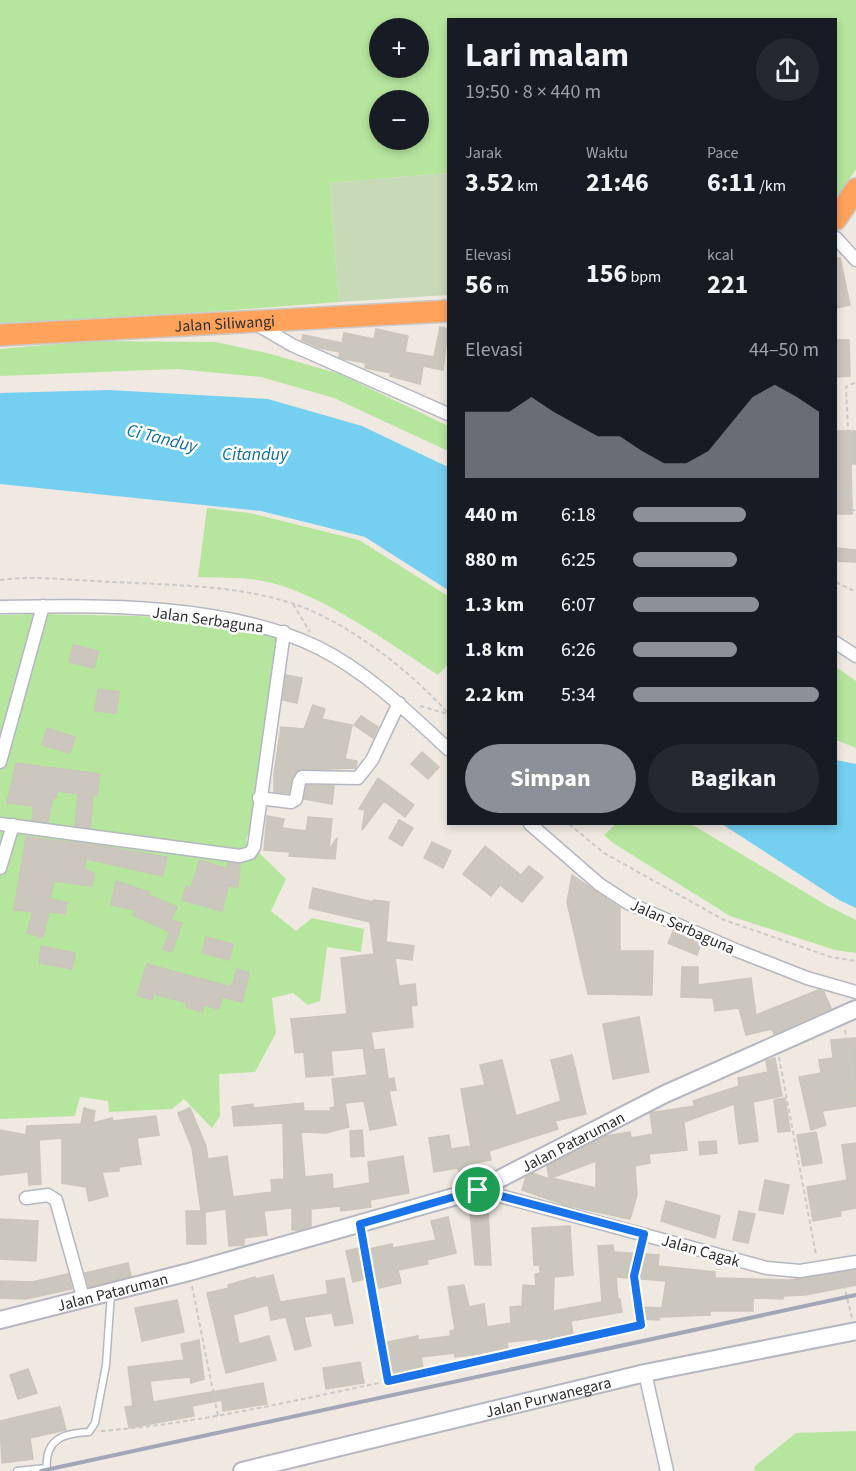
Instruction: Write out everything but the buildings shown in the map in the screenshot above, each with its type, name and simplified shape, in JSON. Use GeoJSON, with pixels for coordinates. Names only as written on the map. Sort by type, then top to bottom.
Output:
{"type":"FeatureCollection","features":[{"type":"Feature","properties":{"kind":"highway"},"geometry":{"type":"LineString","coordinates":[[837,218],[856,189]]}},
{"type":"Feature","properties":{"kind":"highway","name":"Jalan Siliwangi"},"geometry":{"type":"LineString","coordinates":[[0,335],[255,324],[447,311]]}},
{"type":"Feature","properties":{"kind":"street"},"geometry":{"type":"LineString","coordinates":[[837,239],[856,260]]}},
{"type":"Feature","properties":{"kind":"street"},"geometry":{"type":"LineString","coordinates":[[255,324],[292,345],[447,414]]}},
{"type":"Feature","properties":{"kind":"street"},"geometry":{"type":"LineString","coordinates":[[0,762],[43,606]]}},
{"type":"Feature","properties":{"kind":"street","name":"Jalan Serbaguna"},"geometry":{"type":"LineString","coordinates":[[0,607],[43,606],[158,611],[240,620],[285,632],[321,649],[399,703],[447,748]]}},
{"type":"Feature","properties":{"kind":"street"},"geometry":{"type":"LineString","coordinates":[[0,824],[240,856],[250,853],[254,847],[259,798],[285,632]]}},
{"type":"Feature","properties":{"kind":"street"},"geometry":{"type":"LineString","coordinates":[[837,644],[856,656]]}},
{"type":"Feature","properties":{"kind":"street"},"geometry":{"type":"LineString","coordinates":[[259,798],[291,802],[297,799],[299,782],[302,777],[358,778],[372,760],[399,703]]}},
{"type":"Feature","properties":{"kind":"street"},"geometry":{"type":"LineString","coordinates":[[0,868],[13,825]]}},
{"type":"Feature","properties":{"kind":"street","name":"Jalan Serbaguna"},"geometry":{"type":"LineString","coordinates":[[531,825],[591,877],[628,903],[807,978],[856,992]]}},
{"type":"Feature","properties":{"kind":"street","name":"Jalan Pataruman"},"geometry":{"type":"LineString","coordinates":[[0,1320],[83,1297],[189,1272],[478,1190],[665,1094],[849,1012]]}},
{"type":"Feature","properties":{"kind":"street","name":"Jalan Cagak"},"geometry":{"type":"LineString","coordinates":[[478,1190],[767,1268],[800,1271],[856,1262]]}},
{"type":"Feature","properties":{"kind":"street"},"geometry":{"type":"LineString","coordinates":[[26,1198],[48,1196],[56,1200],[83,1297]]}},
{"type":"Feature","properties":{"kind":"street","name":"Jalan Purwanegara"},"geometry":{"type":"LineString","coordinates":[[242,1471],[645,1373],[856,1331]]}},
{"type":"Feature","properties":{"kind":"street"},"geometry":{"type":"LineString","coordinates":[[645,1373],[667,1471]]}},
{"type":"Feature","properties":{"kind":"lane"},"geometry":{"type":"LineString","coordinates":[[360,1224],[388,1381],[641,1325]]}},
{"type":"Feature","properties":{"kind":"lane"},"geometry":{"type":"LineString","coordinates":[[17,1471],[46,1470],[47,1451],[54,1442],[72,1432],[89,1432],[94,1423],[102,1393],[112,1290]]}},
{"type":"Feature","properties":{"kind":"path"},"geometry":{"type":"LineString","coordinates":[[837,513],[854,510],[851,494],[846,387],[856,382]]}},
{"type":"Feature","properties":{"kind":"path"},"geometry":{"type":"LineString","coordinates":[[837,495],[851,494]]}},
{"type":"Feature","properties":{"kind":"path"},"geometry":{"type":"LineString","coordinates":[[837,582],[856,592]]}},
{"type":"Feature","properties":{"kind":"path"},"geometry":{"type":"LineString","coordinates":[[293,604],[321,649]]}},
{"type":"Feature","properties":{"kind":"path"},"geometry":{"type":"LineString","coordinates":[[570,825],[604,853],[724,920],[831,957],[856,961]]}},
{"type":"Feature","properties":{"kind":"path"},"geometry":{"type":"LineString","coordinates":[[849,1012],[856,1099]]}},
{"type":"Feature","properties":{"kind":"path"},"geometry":{"type":"LineString","coordinates":[[777,1046],[818,1269]]}},
{"type":"Feature","properties":{"kind":"path"},"geometry":{"type":"LineString","coordinates":[[641,1325],[634,1276],[644,1234]]}},
{"type":"Feature","properties":{"kind":"path"},"geometry":{"type":"LineString","coordinates":[[839,1265],[856,1331]]}},
{"type":"Feature","properties":{"kind":"path"},"geometry":{"type":"LineString","coordinates":[[189,1272],[218,1416]]}},
{"type":"Feature","properties":{"kind":"path"},"geometry":{"type":"LineString","coordinates":[[89,1432],[157,1426],[218,1416],[388,1381]]}},
{"type":"Feature","properties":{"kind":"green space"},"geometry":{"type":"Polygon","coordinates":[[[0,0],[856,0],[856,169],[837,198],[837,18],[447,18],[447,173],[330,183],[339,302],[0,328],[0,0]]]}},
{"type":"Feature","properties":{"kind":"green space"},"geometry":{"type":"Polygon","coordinates":[[[447,173],[447,295],[339,302],[330,183],[447,173]]]}},
{"type":"Feature","properties":{"kind":"green space"},"geometry":{"type":"Polygon","coordinates":[[[88,341],[216,342],[267,353],[340,374],[447,426],[447,451],[334,398],[261,377],[176,369],[0,376],[0,349],[88,341]]]}},
{"type":"Feature","properties":{"kind":"green space"},"geometry":{"type":"Polygon","coordinates":[[[207,508],[250,513],[359,540],[447,595],[447,665],[438,675],[351,619],[304,594],[280,585],[250,579],[198,577],[207,508]]]}},
{"type":"Feature","properties":{"kind":"green space"},"geometry":{"type":"Polygon","coordinates":[[[0,615],[138,616],[240,623],[282,638],[256,812],[246,840],[286,879],[271,911],[296,931],[312,918],[364,929],[361,952],[327,947],[320,1001],[308,1005],[293,993],[272,998],[276,1033],[255,1072],[219,1074],[220,1116],[212,1128],[184,1099],[172,1109],[109,1112],[108,1101],[80,1097],[75,1116],[0,1119],[0,615]]]}},
{"type":"Feature","properties":{"kind":"green space"},"geometry":{"type":"Polygon","coordinates":[[[837,668],[856,681],[856,748],[837,740],[837,668]]]}},
{"type":"Feature","properties":{"kind":"green space"},"geometry":{"type":"Polygon","coordinates":[[[615,825],[693,825],[826,905],[856,920],[856,953],[835,950],[730,916],[613,843],[604,835],[615,825]]]}},
{"type":"Feature","properties":{"kind":"green space"},"geometry":{"type":"Polygon","coordinates":[[[856,1431],[856,1471],[754,1471],[755,1466],[796,1433],[856,1431]]]}},
{"type":"Feature","properties":{"kind":"water","name":"Citanduy"},"geometry":{"type":"Polygon","coordinates":[[[109,390],[268,399],[362,426],[447,467],[447,589],[365,537],[261,511],[0,484],[0,393],[109,390]]]}},
{"type":"Feature","properties":{"kind":"water"},"geometry":{"type":"Polygon","coordinates":[[[837,760],[856,764],[856,908],[839,900],[724,825],[837,825],[837,760]]]}},
{"type":"Feature","properties":{"kind":"railway"},"geometry":{"type":"LineString","coordinates":[[41,1471],[856,1295]]}},
{"type":"Feature","properties":{"kind":"route"},"geometry":{"type":"LineString","coordinates":[[478,1190],[644,1234],[634,1276],[641,1325],[388,1381],[360,1224],[478,1190]]}},
{"type":"Feature","properties":{"kind":"water label","name":"Ci Tanduy"},"geometry":{"type":"Point","coordinates":[162,438]}}]}
